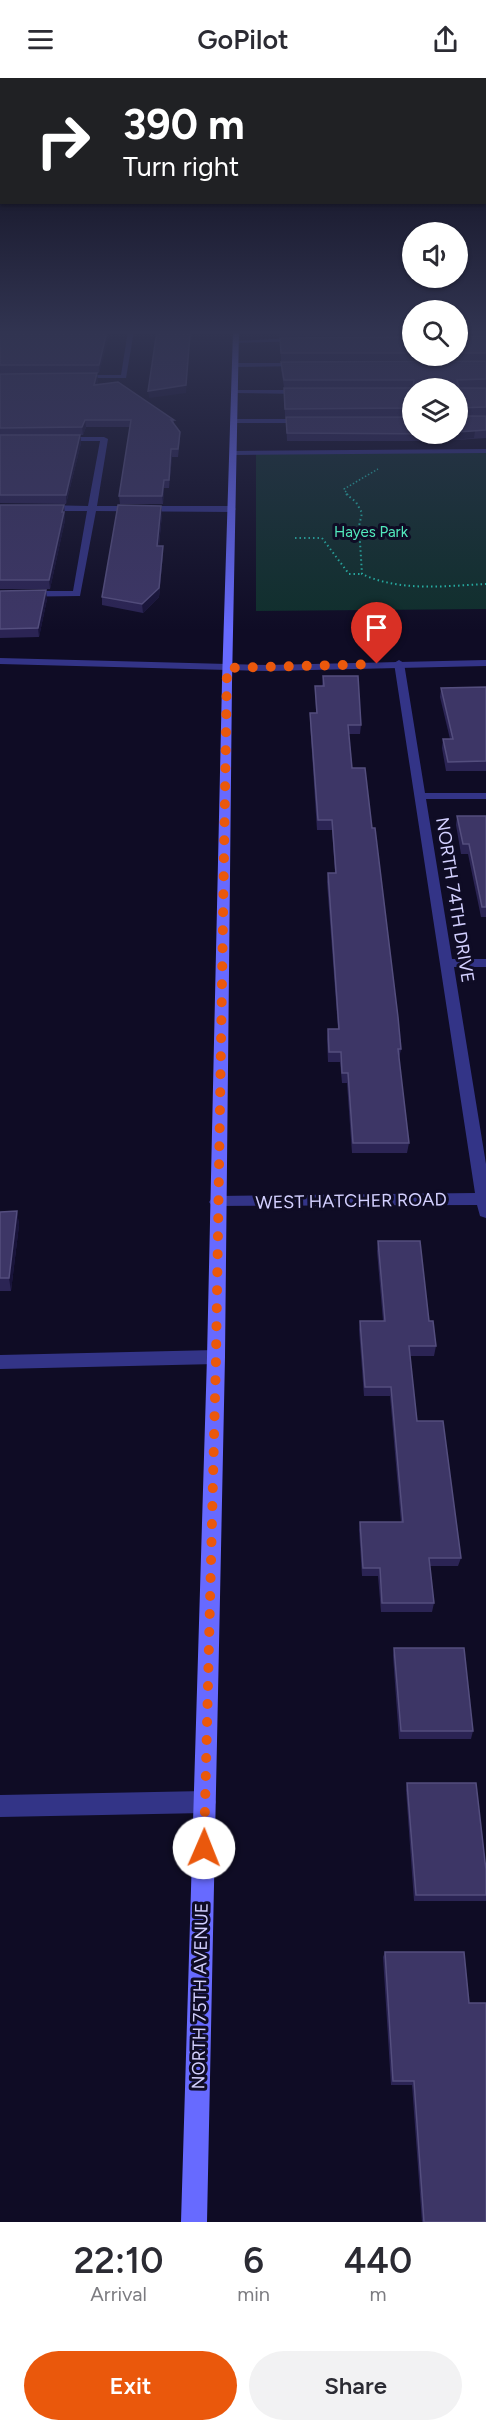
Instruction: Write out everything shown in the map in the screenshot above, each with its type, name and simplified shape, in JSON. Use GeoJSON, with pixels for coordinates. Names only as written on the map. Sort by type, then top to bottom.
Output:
{"type":"FeatureCollection","features":[{"type":"Feature","properties":{"kind":"main road","name":"NORTH 75TH AVENUE"},"geometry":{"type":"LineString","coordinates":[[194,2222],[216,1357],[217,1202],[233,431]]}},
{"type":"Feature","properties":{"kind":"street"},"geometry":{"type":"LineString","coordinates":[[0,594],[77,594],[104,439],[46,439]]}},
{"type":"Feature","properties":{"kind":"street"},"geometry":{"type":"LineString","coordinates":[[34,508],[232,509]]}},
{"type":"Feature","properties":{"kind":"street"},"geometry":{"type":"LineString","coordinates":[[0,662],[227,668],[486,663]]}},
{"type":"Feature","properties":{"kind":"street","name":"NORTH 74TH DRIVE"},"geometry":{"type":"LineString","coordinates":[[399,663],[485,1204]]}},
{"type":"Feature","properties":{"kind":"street"},"geometry":{"type":"LineString","coordinates":[[420,796],[486,796]]}},
{"type":"Feature","properties":{"kind":"street"},"geometry":{"type":"LineString","coordinates":[[447,963],[486,963]]}},
{"type":"Feature","properties":{"kind":"street","name":"WEST HATCHER ROAD"},"geometry":{"type":"LineString","coordinates":[[217,1202],[485,1204]]}},
{"type":"Feature","properties":{"kind":"street"},"geometry":{"type":"LineString","coordinates":[[0,1362],[216,1357]]}},
{"type":"Feature","properties":{"kind":"street"},"geometry":{"type":"LineString","coordinates":[[0,1806],[205,1802]]}},
{"type":"Feature","properties":{"kind":"lane"},"geometry":{"type":"LineString","coordinates":[[233,453],[486,451]]}},
{"type":"Feature","properties":{"kind":"path"},"geometry":{"type":"LineString","coordinates":[[362,574],[359,526],[361,508],[344,492],[344,489],[385,466]]}},
{"type":"Feature","properties":{"kind":"path"},"geometry":{"type":"LineString","coordinates":[[295,538],[322,538],[349,574],[362,574],[382,582],[486,584]]}},
{"type":"Feature","properties":{"kind":"green space","name":"Hayes Park"},"geometry":{"type":"Polygon","coordinates":[[[486,452],[486,609],[256,611],[256,454],[486,452]]]}},
{"type":"Feature","properties":{"kind":"building"},"geometry":{"type":"Polygon","coordinates":[[[129,431],[179,431],[178,449],[171,449],[169,480],[164,480],[162,496],[119,496],[129,431]]]}},
{"type":"Feature","properties":{"kind":"building"},"geometry":{"type":"Polygon","coordinates":[[[287,431],[402,431],[402,434],[287,433],[287,431]]]}},
{"type":"Feature","properties":{"kind":"building"},"geometry":{"type":"Polygon","coordinates":[[[0,435],[80,435],[66,495],[0,495],[0,435]]]}},
{"type":"Feature","properties":{"kind":"building"},"geometry":{"type":"Polygon","coordinates":[[[0,505],[64,505],[49,580],[0,580],[0,505]]]}},
{"type":"Feature","properties":{"kind":"building"},"geometry":{"type":"Polygon","coordinates":[[[118,505],[161,506],[157,546],[163,546],[159,588],[142,604],[102,597],[118,505]]]}},
{"type":"Feature","properties":{"kind":"building"},"geometry":{"type":"Polygon","coordinates":[[[46,590],[38,628],[0,629],[0,591],[46,590]]]}},
{"type":"Feature","properties":{"kind":"building"},"geometry":{"type":"Polygon","coordinates":[[[323,676],[358,676],[361,725],[348,725],[352,768],[365,768],[372,828],[375,828],[398,1017],[401,1049],[398,1049],[409,1143],[353,1143],[348,1073],[342,1073],[341,1052],[329,1052],[328,1029],[339,1029],[328,873],[336,873],[332,820],[318,820],[310,713],[317,713],[315,686],[324,686],[323,676]]]}},
{"type":"Feature","properties":{"kind":"building"},"geometry":{"type":"Polygon","coordinates":[[[486,687],[486,761],[448,762],[443,739],[453,739],[441,688],[486,687]]]}},
{"type":"Feature","properties":{"kind":"building"},"geometry":{"type":"Polygon","coordinates":[[[457,816],[486,816],[486,907],[482,907],[469,844],[463,844],[457,816]]]}},
{"type":"Feature","properties":{"kind":"building"},"geometry":{"type":"Polygon","coordinates":[[[17,1211],[9,1278],[0,1278],[0,1212],[17,1211]]]}},
{"type":"Feature","properties":{"kind":"building"},"geometry":{"type":"Polygon","coordinates":[[[378,1241],[420,1241],[429,1321],[433,1321],[436,1346],[409,1346],[417,1421],[443,1421],[461,1558],[429,1558],[434,1603],[382,1603],[380,1568],[363,1568],[360,1522],[403,1522],[391,1387],[365,1387],[360,1321],[385,1321],[378,1241]]]}},
{"type":"Feature","properties":{"kind":"building"},"geometry":{"type":"Polygon","coordinates":[[[394,1648],[464,1648],[473,1731],[401,1731],[394,1648]]]}},
{"type":"Feature","properties":{"kind":"building"},"geometry":{"type":"Polygon","coordinates":[[[407,1783],[476,1783],[486,1870],[486,1895],[416,1895],[407,1783]]]}},
{"type":"Feature","properties":{"kind":"building"},"geometry":{"type":"Polygon","coordinates":[[[385,1952],[464,1952],[469,2003],[486,2003],[486,2222],[424,2222],[414,2081],[393,2081],[385,1952]]]}},
{"type":"Feature","properties":{"kind":"route"},"geometry":{"type":"LineString","coordinates":[[204,1848],[216,1357],[227,668],[377,664]]}}]}
